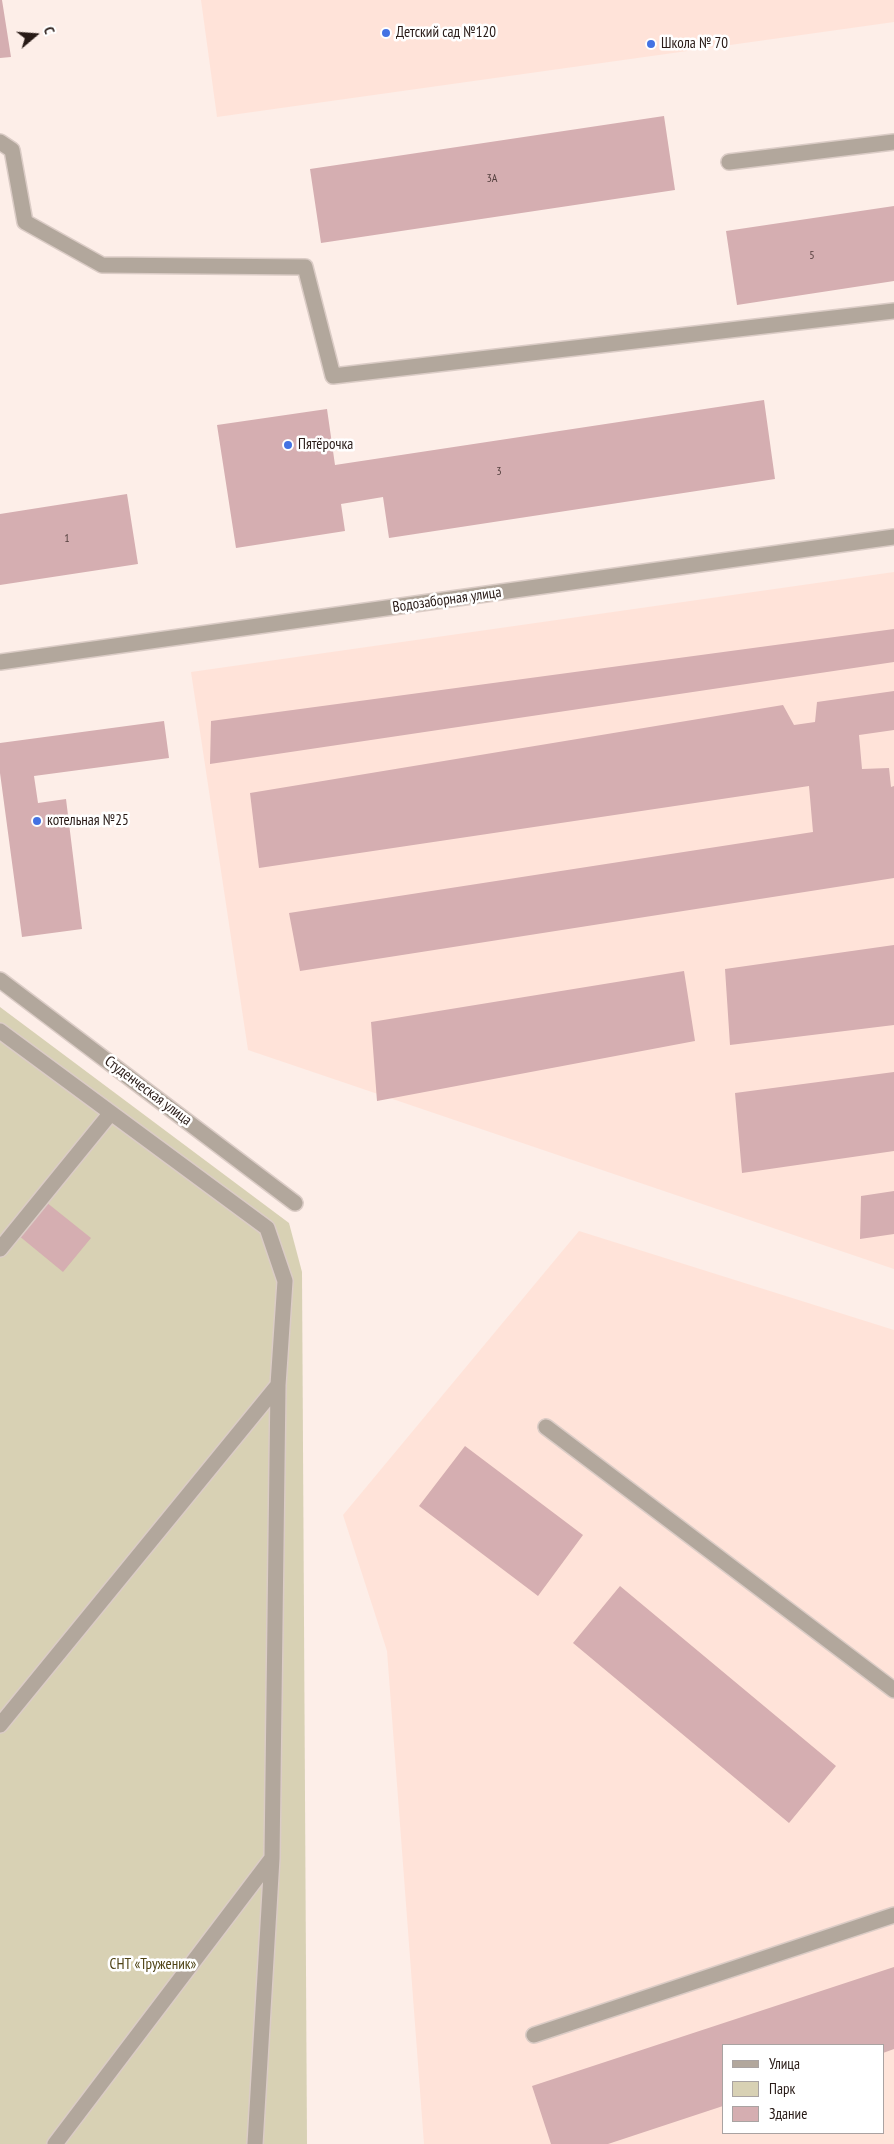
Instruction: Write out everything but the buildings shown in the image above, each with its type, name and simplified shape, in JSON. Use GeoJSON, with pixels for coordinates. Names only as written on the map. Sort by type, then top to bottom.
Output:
{"type":"FeatureCollection","features":[{"type":"Feature","properties":{"kind":"street"},"geometry":{"type":"LineString","coordinates":[[0,142],[12,150],[25,222],[102,264],[305,267],[333,376],[894,311]]}},
{"type":"Feature","properties":{"kind":"street"},"geometry":{"type":"LineString","coordinates":[[729,162],[894,142]]}},
{"type":"Feature","properties":{"kind":"street","name":"Водозаборная улица"},"geometry":{"type":"LineString","coordinates":[[0,662],[894,537]]}},
{"type":"Feature","properties":{"kind":"street","name":"Студенческая улица"},"geometry":{"type":"LineString","coordinates":[[0,980],[295,1203]]}},
{"type":"Feature","properties":{"kind":"street"},"geometry":{"type":"LineString","coordinates":[[0,1031],[267,1228],[285,1281],[278,1385],[272,1858],[255,2144]]}},
{"type":"Feature","properties":{"kind":"street"},"geometry":{"type":"LineString","coordinates":[[0,1248],[110,1114]]}},
{"type":"Feature","properties":{"kind":"street"},"geometry":{"type":"LineString","coordinates":[[0,1725],[278,1385]]}},
{"type":"Feature","properties":{"kind":"street"},"geometry":{"type":"LineString","coordinates":[[546,1427],[894,1690]]}},
{"type":"Feature","properties":{"kind":"street"},"geometry":{"type":"LineString","coordinates":[[55,2144],[272,1858]]}},
{"type":"Feature","properties":{"kind":"street"},"geometry":{"type":"LineString","coordinates":[[534,2035],[894,1915]]}},
{"type":"Feature","properties":{"kind":"shaded area","name":"Детский сад №120"},"geometry":{"type":"Polygon","coordinates":[[[201,0],[894,0],[894,22],[217,117],[201,0]]]}},
{"type":"Feature","properties":{"kind":"shaded area"},"geometry":{"type":"Polygon","coordinates":[[[894,572],[894,1269],[248,1050],[191,672],[894,572]]]}},
{"type":"Feature","properties":{"kind":"shaded area"},"geometry":{"type":"Polygon","coordinates":[[[579,1231],[894,1330],[894,2144],[424,2144],[387,1651],[343,1515],[579,1231]]]}},
{"type":"Feature","properties":{"kind":"green space","name":"СНТ «Труженик»"},"geometry":{"type":"Polygon","coordinates":[[[0,1007],[289,1223],[302,1272],[307,2144],[0,2144],[0,1007]]]}},
{"type":"Feature","properties":{"kind":"place","name":"Детский сад №120"},"geometry":{"type":"Point","coordinates":[386,33]}},
{"type":"Feature","properties":{"kind":"place","name":"Школа № 70"},"geometry":{"type":"Point","coordinates":[651,44]}},
{"type":"Feature","properties":{"kind":"place","name":"Пятёрочка"},"geometry":{"type":"Point","coordinates":[288,445]}},
{"type":"Feature","properties":{"kind":"place","name":"котельная №25"},"geometry":{"type":"Point","coordinates":[37,821]}}]}
